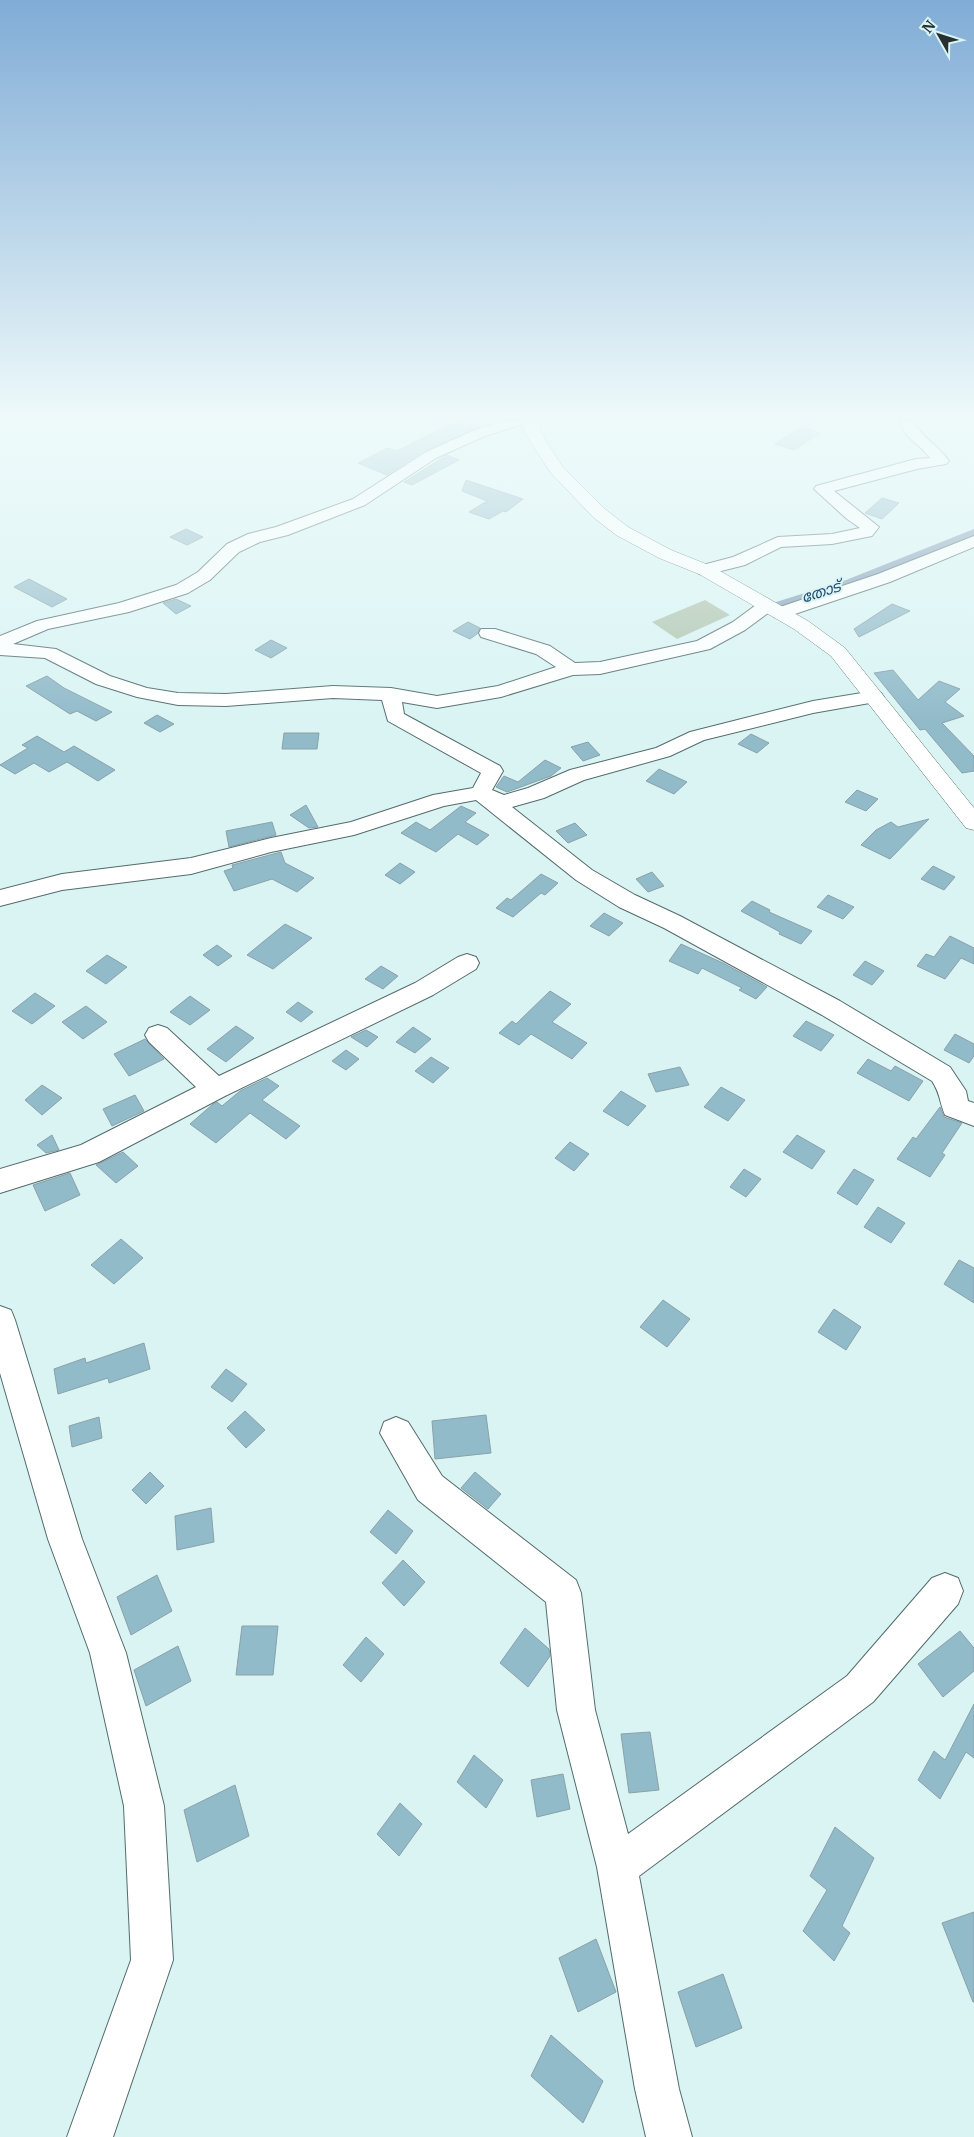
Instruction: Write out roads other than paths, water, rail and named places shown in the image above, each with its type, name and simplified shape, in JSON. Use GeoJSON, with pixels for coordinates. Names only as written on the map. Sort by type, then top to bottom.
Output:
{"type":"FeatureCollection","features":[{"type":"Feature","properties":{"kind":"main road"},"geometry":{"type":"LineString","coordinates":[[609,521],[622,531],[644,543],[705,570],[819,637],[838,652],[919,756],[971,812]]}},
{"type":"Feature","properties":{"kind":"street"},"geometry":{"type":"LineString","coordinates":[[0,643],[43,625],[132,605],[182,589],[204,576],[233,548],[247,541],[309,521]]}},
{"type":"Feature","properties":{"kind":"street"},"geometry":{"type":"LineString","coordinates":[[705,570],[739,561],[778,542],[832,539],[866,532],[871,527],[861,521]]}},
{"type":"Feature","properties":{"kind":"street"},"geometry":{"type":"LineString","coordinates":[[0,649],[49,653],[103,680],[144,692],[178,699],[226,700],[334,692],[390,694],[437,702],[501,691],[572,669],[600,668],[703,645],[773,610],[884,578],[974,541]]}},
{"type":"Feature","properties":{"kind":"street"},"geometry":{"type":"LineString","coordinates":[[488,633],[543,650],[572,669]]}},
{"type":"Feature","properties":{"kind":"street"},"geometry":{"type":"LineString","coordinates":[[390,694],[395,717],[493,772],[480,793]]}},
{"type":"Feature","properties":{"kind":"street"},"geometry":{"type":"LineString","coordinates":[[0,898],[62,882],[191,866],[270,845],[354,828],[442,800],[480,793],[502,803],[536,793],[577,775],[663,752],[697,736],[814,707],[874,697]]}},
{"type":"Feature","properties":{"kind":"street"},"geometry":{"type":"LineString","coordinates":[[480,793],[584,875],[627,901],[672,922],[823,1003],[941,1074],[953,1091],[955,1107],[974,1115]]}},
{"type":"Feature","properties":{"kind":"street"},"geometry":{"type":"LineString","coordinates":[[0,1181],[88,1154],[216,1089],[424,989],[467,963]]}},
{"type":"Feature","properties":{"kind":"street"},"geometry":{"type":"LineString","coordinates":[[158,1034],[216,1089]]}},
{"type":"Feature","properties":{"kind":"street"},"geometry":{"type":"LineString","coordinates":[[0,1320],[65,1539],[108,1653],[144,1806],[152,1960],[90,2137]]}},
{"type":"Feature","properties":{"kind":"street"},"geometry":{"type":"LineString","coordinates":[[396,1433],[430,1488],[563,1593],[576,1710],[617,1867],[657,2089],[669,2137]]}},
{"type":"Feature","properties":{"kind":"street"},"geometry":{"type":"LineString","coordinates":[[617,1867],[860,1689],[945,1591]]}},
{"type":"Feature","properties":{"kind":"waterway","name":"തോട്"},"geometry":{"type":"LineString","coordinates":[[778,606],[850,583],[974,533]]}}]}
